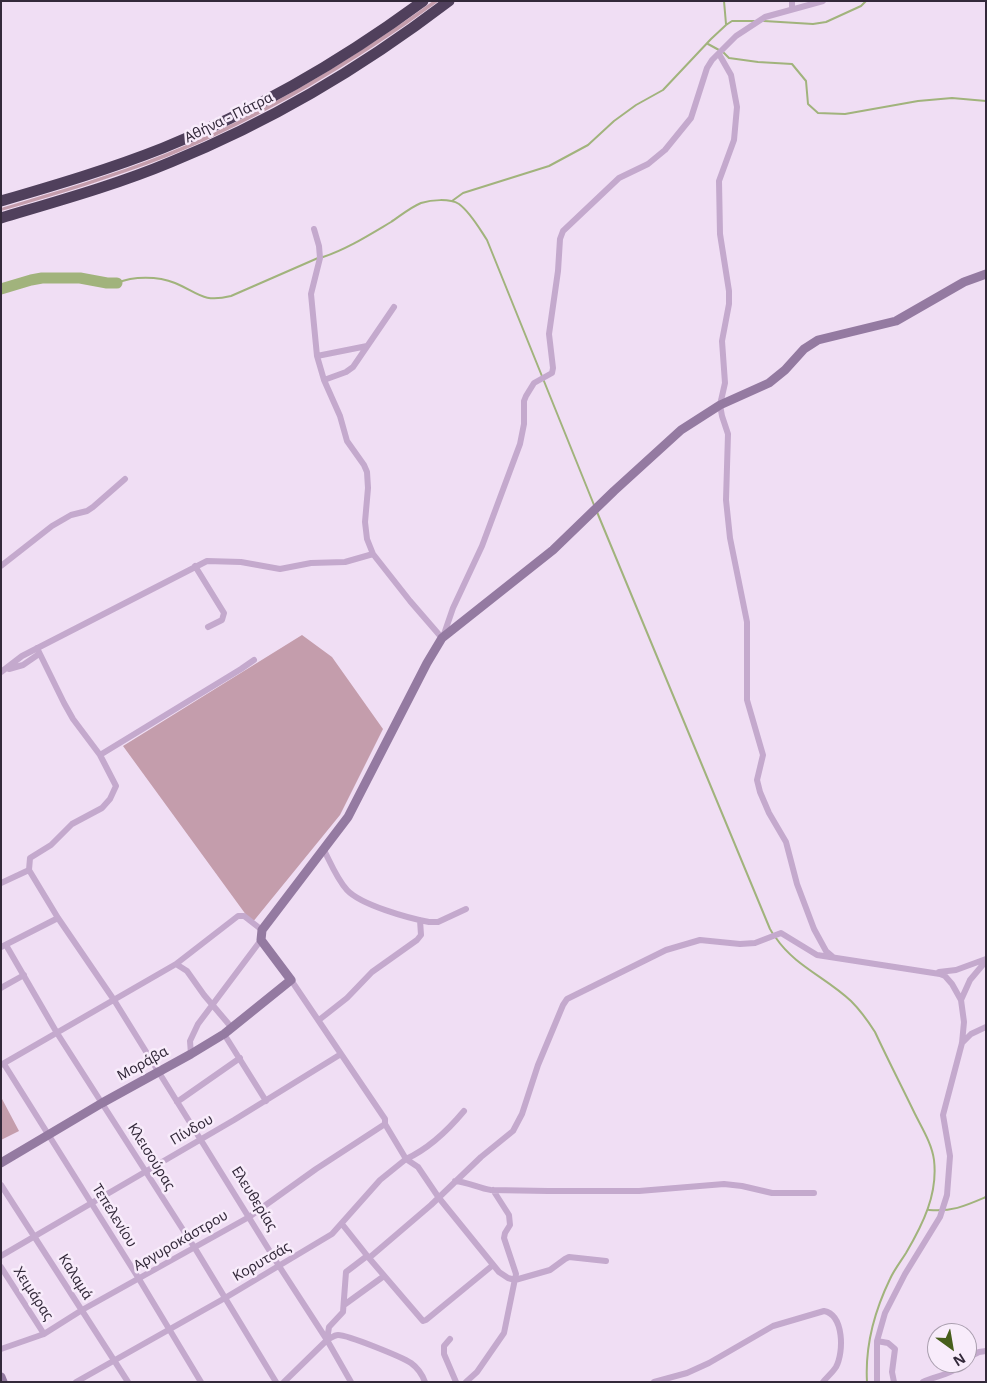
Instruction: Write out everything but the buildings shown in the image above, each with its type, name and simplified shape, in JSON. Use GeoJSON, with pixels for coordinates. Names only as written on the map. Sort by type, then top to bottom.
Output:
{"type":"FeatureCollection","features":[{"type":"Feature","properties":{"kind":"highway","name":"Αθήνα - Πάτρα"},"geometry":{"type":"LineString","coordinates":[[1,201],[119,165],[171,145],[222,122],[335,60],[423,1]]}},
{"type":"Feature","properties":{"kind":"highway","name":"Αθήνα - Πάτρα"},"geometry":{"type":"LineString","coordinates":[[1,218],[131,177],[236,133],[287,106],[356,65],[411,30],[449,1]]}},
{"type":"Feature","properties":{"kind":"street"},"geometry":{"type":"LineString","coordinates":[[792,1],[792,9]]}},
{"type":"Feature","properties":{"kind":"street"},"geometry":{"type":"LineString","coordinates":[[191,1054],[192,1036],[198,1024],[261,940],[262,930],[324,850],[354,806],[427,663],[442,638],[453,608],[482,546],[520,444],[524,424],[524,401],[529,389],[550,374],[553,368],[549,334],[562,231],[618,178],[648,164],[665,150],[691,118],[707,68],[712,60],[736,36],[758,21],[823,1]]}},
{"type":"Feature","properties":{"kind":"street"},"geometry":{"type":"LineString","coordinates":[[719,54],[731,75],[737,107],[734,140],[719,181],[720,234],[729,291],[729,304],[722,340],[725,383],[720,410],[728,434],[726,500],[730,538],[748,628],[747,700],[763,755],[757,780],[764,804],[786,842],[798,889],[814,929],[826,951],[834,958]]}},
{"type":"Feature","properties":{"kind":"street"},"geometry":{"type":"LineString","coordinates":[[314,229],[320,258],[311,294],[316,356],[340,416],[347,441],[367,472],[368,488],[365,528],[367,539],[373,554],[442,638]]}},
{"type":"Feature","properties":{"kind":"street"},"geometry":{"type":"LineString","coordinates":[[442,638],[540,561],[681,430],[720,405],[769,382],[785,370],[804,349],[818,340],[896,321],[964,282],[986,274]]}},
{"type":"Feature","properties":{"kind":"street"},"geometry":{"type":"LineString","coordinates":[[324,380],[346,372],[353,367],[394,307]]}},
{"type":"Feature","properties":{"kind":"street"},"geometry":{"type":"LineString","coordinates":[[316,356],[367,346]]}},
{"type":"Feature","properties":{"kind":"street"},"geometry":{"type":"LineString","coordinates":[[1,566],[52,526],[71,515],[87,511],[93,507],[125,479]]}},
{"type":"Feature","properties":{"kind":"street"},"geometry":{"type":"LineString","coordinates":[[3,670],[22,656],[38,651],[207,561],[251,563],[280,568],[311,563],[345,562],[373,554]]}},
{"type":"Feature","properties":{"kind":"street"},"geometry":{"type":"LineString","coordinates":[[195,566],[224,613],[222,620],[208,627]]}},
{"type":"Feature","properties":{"kind":"street"},"geometry":{"type":"LineString","coordinates":[[1,883],[29,870],[29,861],[33,855],[51,845],[72,824],[102,808],[110,799],[116,786],[100,755],[73,719],[38,651]]}},
{"type":"Feature","properties":{"kind":"street"},"geometry":{"type":"LineString","coordinates":[[100,755],[242,670],[254,660]]}},
{"type":"Feature","properties":{"kind":"street"},"geometry":{"type":"LineString","coordinates":[[324,850],[348,891],[368,904],[420,920],[438,922],[466,909]]}},
{"type":"Feature","properties":{"kind":"street","name":"Ελευθερίας"},"geometry":{"type":"LineString","coordinates":[[29,870],[58,918],[114,1000],[159,1071],[279,1266],[327,1340],[351,1382]]}},
{"type":"Feature","properties":{"kind":"street"},"geometry":{"type":"LineString","coordinates":[[2,1065],[176,964],[238,916],[244,916],[262,930]]}},
{"type":"Feature","properties":{"kind":"street"},"geometry":{"type":"LineString","coordinates":[[4,946],[58,918]]}},
{"type":"Feature","properties":{"kind":"street"},"geometry":{"type":"LineString","coordinates":[[319,1020],[347,998],[372,972],[417,940],[421,934],[420,920]]}},
{"type":"Feature","properties":{"kind":"street"},"geometry":{"type":"LineString","coordinates":[[327,1340],[329,1327],[341,1315],[344,1305],[346,1272],[368,1257],[439,1198],[481,1156],[509,1135],[519,1120],[547,1042],[567,999],[666,950],[681,945],[703,940],[740,944],[760,942],[781,932],[817,955],[890,965],[911,970],[934,972],[956,970],[986,960]]}},
{"type":"Feature","properties":{"kind":"street"},"geometry":{"type":"LineString","coordinates":[[261,940],[319,1020],[406,1158],[418,1167],[439,1198],[503,1275],[515,1280],[550,1270],[569,1257],[606,1261]]}},
{"type":"Feature","properties":{"kind":"street","name":"Κλεισούρας"},"geometry":{"type":"LineString","coordinates":[[4,946],[24,975],[57,1033],[146,1171],[276,1382]]}},
{"type":"Feature","properties":{"kind":"street"},"geometry":{"type":"LineString","coordinates":[[961,1000],[970,980],[986,960]]}},
{"type":"Feature","properties":{"kind":"street"},"geometry":{"type":"LineString","coordinates":[[176,964],[187,971],[232,1028]]}},
{"type":"Feature","properties":{"kind":"street"},"geometry":{"type":"LineString","coordinates":[[877,1382],[877,1341],[882,1323],[905,1274],[943,1211],[947,1196],[950,1165],[943,1115],[962,1043],[964,1022],[961,1000],[949,980],[945,976],[934,972]]}},
{"type":"Feature","properties":{"kind":"street"},"geometry":{"type":"LineString","coordinates":[[1,988],[24,975]]}},
{"type":"Feature","properties":{"kind":"street","name":"Μοράβα"},"geometry":{"type":"LineString","coordinates":[[1,1163],[48,1134],[224,1034],[291,980]]}},
{"type":"Feature","properties":{"kind":"street"},"geometry":{"type":"LineString","coordinates":[[962,1043],[971,1034],[986,1027]]}},
{"type":"Feature","properties":{"kind":"street"},"geometry":{"type":"LineString","coordinates":[[224,1034],[266,1101]]}},
{"type":"Feature","properties":{"kind":"street","name":"Πίνδου"},"geometry":{"type":"LineString","coordinates":[[1,1256],[201,1140],[341,1054]]}},
{"type":"Feature","properties":{"kind":"street"},"geometry":{"type":"LineString","coordinates":[[177,1102],[240,1058]]}},
{"type":"Feature","properties":{"kind":"street","name":"Τεπελενίου"},"geometry":{"type":"LineString","coordinates":[[2,1065],[48,1134],[201,1382]]}},
{"type":"Feature","properties":{"kind":"street","name":"Κορυτσάς"},"geometry":{"type":"LineString","coordinates":[[76,1382],[225,1298],[332,1234],[380,1180],[406,1158],[418,1153],[440,1136],[464,1111]]}},
{"type":"Feature","properties":{"kind":"street","name":"Αργυροκάστρου"},"geometry":{"type":"LineString","coordinates":[[1,1349],[44,1334],[82,1310],[249,1217],[385,1122]]}},
{"type":"Feature","properties":{"kind":"street"},"geometry":{"type":"LineString","coordinates":[[455,1181],[470,1183],[493,1190],[639,1191],[724,1184],[742,1186],[772,1194],[814,1193]]}},
{"type":"Feature","properties":{"kind":"street","name":"Καλαμά"},"geometry":{"type":"LineString","coordinates":[[1,1185],[128,1382]]}},
{"type":"Feature","properties":{"kind":"street"},"geometry":{"type":"LineString","coordinates":[[466,1382],[474,1376],[504,1334],[516,1274],[504,1238],[510,1225],[509,1215],[493,1190]]}},
{"type":"Feature","properties":{"kind":"street"},"geometry":{"type":"LineString","coordinates":[[342,1224],[423,1320],[426,1320],[493,1265]]}},
{"type":"Feature","properties":{"kind":"street","name":"Χειμάρας"},"geometry":{"type":"LineString","coordinates":[[1,1267],[44,1334]]}},
{"type":"Feature","properties":{"kind":"street"},"geometry":{"type":"LineString","coordinates":[[344,1305],[384,1276]]}},
{"type":"Feature","properties":{"kind":"street"},"geometry":{"type":"LineString","coordinates":[[654,1382],[687,1373],[709,1363],[732,1352],[752,1337],[773,1326],[824,1310],[836,1318],[841,1340],[838,1364],[823,1382]]}},
{"type":"Feature","properties":{"kind":"street"},"geometry":{"type":"LineString","coordinates":[[284,1382],[327,1340],[339,1335],[401,1358],[417,1368],[425,1382]]}},
{"type":"Feature","properties":{"kind":"street"},"geometry":{"type":"LineString","coordinates":[[450,1339],[444,1346],[444,1354],[456,1382]]}},
{"type":"Feature","properties":{"kind":"street"},"geometry":{"type":"LineString","coordinates":[[877,1341],[888,1343],[894,1349],[892,1372],[894,1382]]}},
{"type":"Feature","properties":{"kind":"street"},"geometry":{"type":"LineString","coordinates":[[923,1382],[948,1373]]}},
{"type":"Feature","properties":{"kind":"street"},"geometry":{"type":"LineString","coordinates":[[1,1377],[3,1382]]}},
{"type":"Feature","properties":{"kind":"shaded area"},"geometry":{"type":"Polygon","coordinates":[[[433,1],[439,1],[375,46],[308,88],[238,125],[147,165],[1,211],[1,208],[147,161],[237,122],[304,85],[370,45],[433,1]]]}},
{"type":"Feature","properties":{"kind":"shaded area"},"geometry":{"type":"Polygon","coordinates":[[[302,635],[332,657],[383,729],[340,815],[252,923],[123,746],[302,635]]]}},
{"type":"Feature","properties":{"kind":"shaded area"},"geometry":{"type":"Polygon","coordinates":[[[1,1097],[19,1131],[1,1140],[1,1097]]]}},
{"type":"Feature","properties":{"kind":"waterway"},"geometry":{"type":"LineString","coordinates":[[724,1],[726,24]]}},
{"type":"Feature","properties":{"kind":"waterway"},"geometry":{"type":"LineString","coordinates":[[764,21],[813,24],[826,22],[861,6],[866,1]]}},
{"type":"Feature","properties":{"kind":"waterway"},"geometry":{"type":"LineString","coordinates":[[452,201],[463,193],[549,166],[588,145],[614,121],[636,105],[663,90],[726,25],[732,21],[754,21]]}},
{"type":"Feature","properties":{"kind":"waterway"},"geometry":{"type":"LineString","coordinates":[[708,44],[719,50]]}},
{"type":"Feature","properties":{"kind":"waterway"},"geometry":{"type":"LineString","coordinates":[[723,52],[729,58],[792,64],[806,81],[808,104],[818,113],[845,114],[918,101],[952,98],[986,101]]}},
{"type":"Feature","properties":{"kind":"waterway"},"geometry":{"type":"LineString","coordinates":[[323,257],[358,241],[421,203],[445,200],[459,204],[487,240],[594,505]]}},
{"type":"Feature","properties":{"kind":"waterway"},"geometry":{"type":"LineString","coordinates":[[117,283],[138,278],[161,279],[175,283],[207,298],[221,298],[231,296],[318,258]]}},
{"type":"Feature","properties":{"kind":"waterway"},"geometry":{"type":"LineString","coordinates":[[1,289],[42,278],[80,278],[117,283]]}},
{"type":"Feature","properties":{"kind":"waterway"},"geometry":{"type":"LineString","coordinates":[[597,512],[773,934]]}},
{"type":"Feature","properties":{"kind":"waterway"},"geometry":{"type":"LineString","coordinates":[[776,938],[792,956],[851,1001],[867,1020],[875,1032],[924,1130],[933,1154],[934,1185],[928,1208],[880,1303],[869,1342],[867,1382]]}},
{"type":"Feature","properties":{"kind":"waterway"},"geometry":{"type":"LineString","coordinates":[[929,1210],[958,1208],[986,1197]]}}]}
